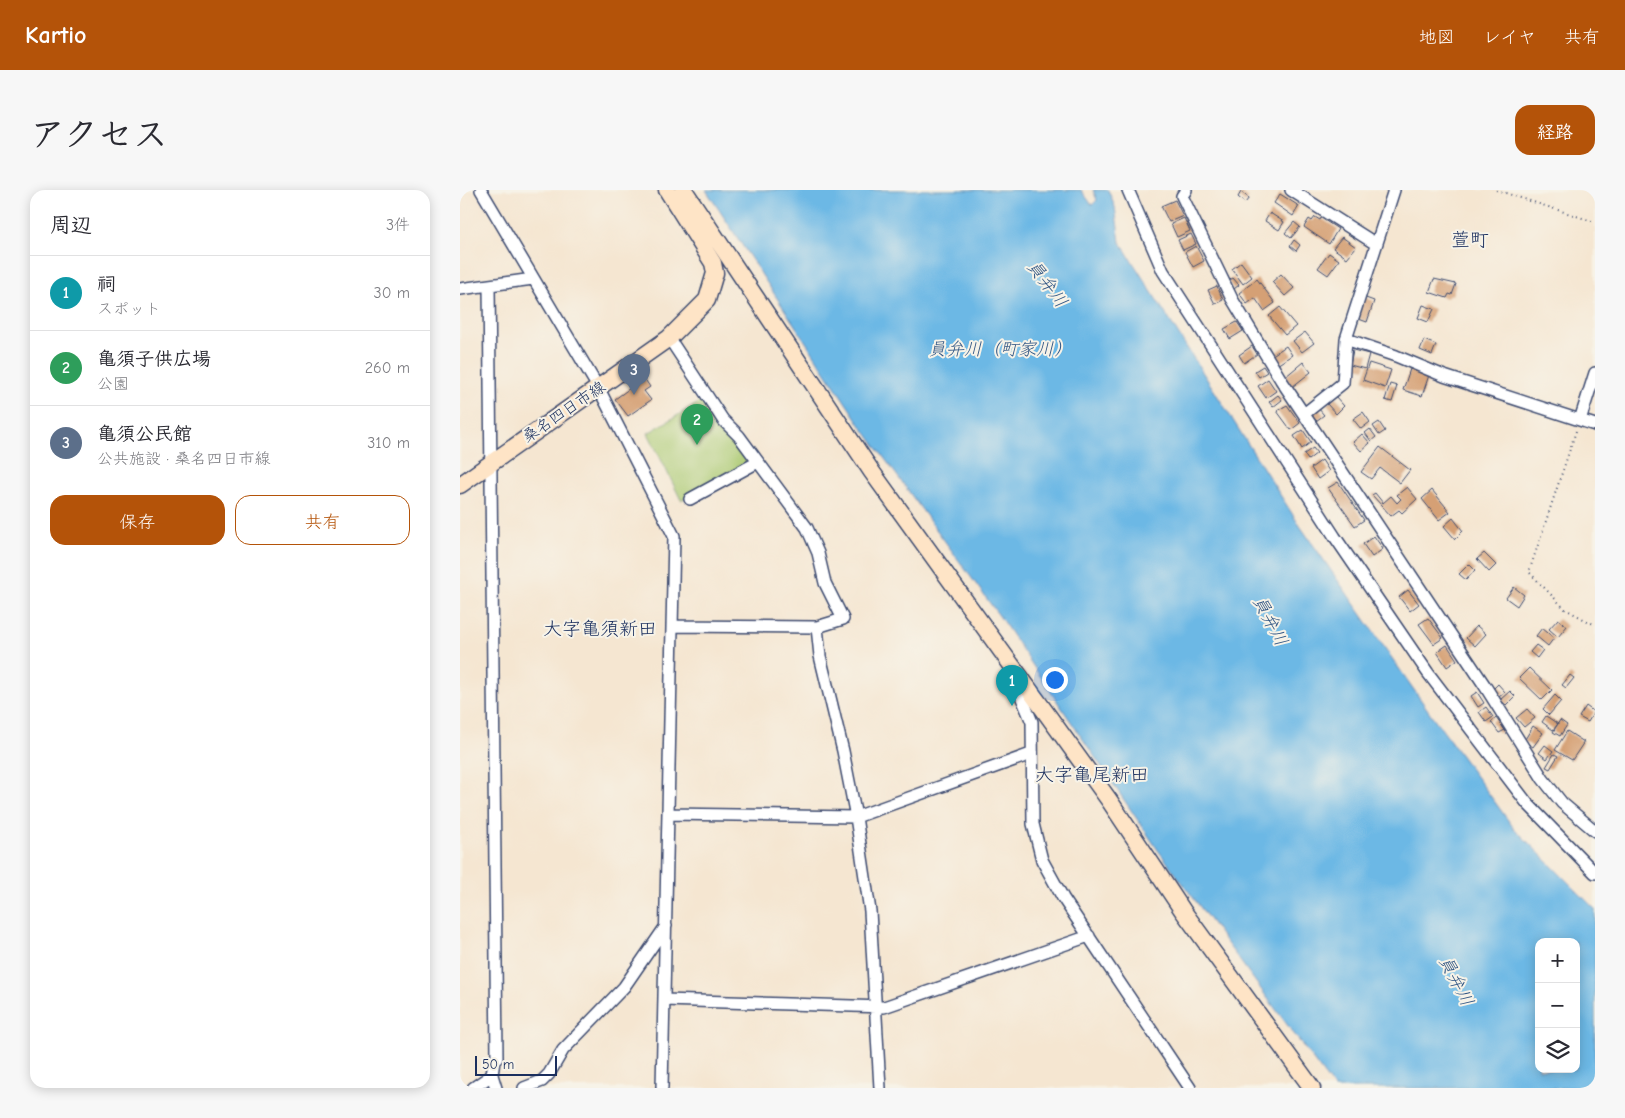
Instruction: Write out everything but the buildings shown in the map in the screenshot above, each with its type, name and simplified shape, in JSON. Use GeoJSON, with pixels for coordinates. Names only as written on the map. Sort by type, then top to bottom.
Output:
{"type":"FeatureCollection","features":[{"type":"Feature","properties":{"kind":"street"},"geometry":{"type":"LineString","coordinates":[[480,190],[599,389],[674,536],[662,1088]]}},
{"type":"Feature","properties":{"kind":"street","name":"桑名四日市線"},"geometry":{"type":"LineString","coordinates":[[460,485],[669,338],[707,300],[712,289],[715,273],[713,264],[667,190]]}},
{"type":"Feature","properties":{"kind":"street"},"geometry":{"type":"LineString","coordinates":[[684,190],[872,472],[1004,658],[1109,800],[1183,911],[1312,1088]]}},
{"type":"Feature","properties":{"kind":"street"},"geometry":{"type":"LineString","coordinates":[[1128,190],[1163,271],[1334,537],[1428,673],[1527,803],[1595,873]]}},
{"type":"Feature","properties":{"kind":"street"},"geometry":{"type":"LineString","coordinates":[[1186,190],[1182,196],[1232,299],[1304,414],[1485,686],[1543,779],[1562,803],[1595,830]]}},
{"type":"Feature","properties":{"kind":"street"},"geometry":{"type":"LineString","coordinates":[[1291,190],[1376,244]]}},
{"type":"Feature","properties":{"kind":"street"},"geometry":{"type":"LineString","coordinates":[[1304,414],[1343,383],[1346,339],[1394,190]]}},
{"type":"Feature","properties":{"kind":"street"},"geometry":{"type":"LineString","coordinates":[[460,289],[533,279]]}},
{"type":"Feature","properties":{"kind":"street"},"geometry":{"type":"LineString","coordinates":[[489,285],[498,1058],[494,1061],[492,1075],[496,1088]]}},
{"type":"Feature","properties":{"kind":"street"},"geometry":{"type":"LineString","coordinates":[[669,338],[724,420],[807,528],[818,553],[825,583],[843,619],[818,627],[672,626]]}},
{"type":"Feature","properties":{"kind":"street"},"geometry":{"type":"LineString","coordinates":[[1346,339],[1396,356],[1444,376],[1595,425]]}},
{"type":"Feature","properties":{"kind":"street"},"geometry":{"type":"LineString","coordinates":[[1580,420],[1595,373]]}},
{"type":"Feature","properties":{"kind":"street"},"geometry":{"type":"LineString","coordinates":[[690,499],[758,462]]}},
{"type":"Feature","properties":{"kind":"street"},"geometry":{"type":"LineString","coordinates":[[818,627],[820,656],[843,751],[856,817],[870,911],[877,1007],[880,1088]]}},
{"type":"Feature","properties":{"kind":"street"},"geometry":{"type":"LineString","coordinates":[[1004,658],[1032,722],[1033,824],[1042,860],[1064,898],[1190,1088]]}},
{"type":"Feature","properties":{"kind":"street"},"geometry":{"type":"LineString","coordinates":[[669,814],[856,817],[1031,754]]}},
{"type":"Feature","properties":{"kind":"street"},"geometry":{"type":"LineString","coordinates":[[524,1088],[542,1081],[549,1074],[563,1050],[624,987],[666,926]]}},
{"type":"Feature","properties":{"kind":"street"},"geometry":{"type":"LineString","coordinates":[[664,1000],[884,1007],[1089,936]]}},
{"type":"Feature","properties":{"kind":"street"},"geometry":{"type":"LineString","coordinates":[[473,1088],[492,1075]]}},
{"type":"Feature","properties":{"kind":"path"},"geometry":{"type":"LineString","coordinates":[[1496,190],[1595,222]]}},
{"type":"Feature","properties":{"kind":"path"},"geometry":{"type":"LineString","coordinates":[[1580,420],[1529,572],[1565,609],[1595,625]]}},
{"type":"Feature","properties":{"kind":"green space"},"geometry":{"type":"Polygon","coordinates":[[[705,399],[749,456],[747,464],[681,500],[648,433],[705,399]]]}},
{"type":"Feature","properties":{"kind":"water","name":"員弁川（町家川）"},"geometry":{"type":"Polygon","coordinates":[[[706,190],[1081,190],[1092,205],[1097,200],[1093,190],[1108,190],[1115,207],[1120,242],[1298,523],[1430,713],[1513,827],[1595,909],[1595,1088],[1334,1088],[1158,850],[1000,617],[861,426],[706,190]]]}},
{"type":"Feature","properties":{"kind":"place","name":"亀須公民館"},"geometry":{"type":"Point","coordinates":[634,395]}},
{"type":"Feature","properties":{"kind":"place","name":"亀須子供広場"},"geometry":{"type":"Point","coordinates":[697,445]}},
{"type":"Feature","properties":{"kind":"place","name":"祠"},"geometry":{"type":"Point","coordinates":[1012,706]}},
{"type":"Feature","properties":{"kind":"district","name":"萱町"},"geometry":{"type":"Point","coordinates":[1470,240]}},
{"type":"Feature","properties":{"kind":"district","name":"大字亀須新田"},"geometry":{"type":"Point","coordinates":[600,629]}},
{"type":"Feature","properties":{"kind":"district","name":"大字亀尾新田"},"geometry":{"type":"Point","coordinates":[1092,775]}},
{"type":"Feature","properties":{"kind":"water label","name":"員弁川"},"geometry":{"type":"Point","coordinates":[1047,284]}},
{"type":"Feature","properties":{"kind":"water label","name":"員弁川"},"geometry":{"type":"Point","coordinates":[1270,621]}},
{"type":"Feature","properties":{"kind":"water label","name":"員弁川"},"geometry":{"type":"Point","coordinates":[1456,981]}}]}
